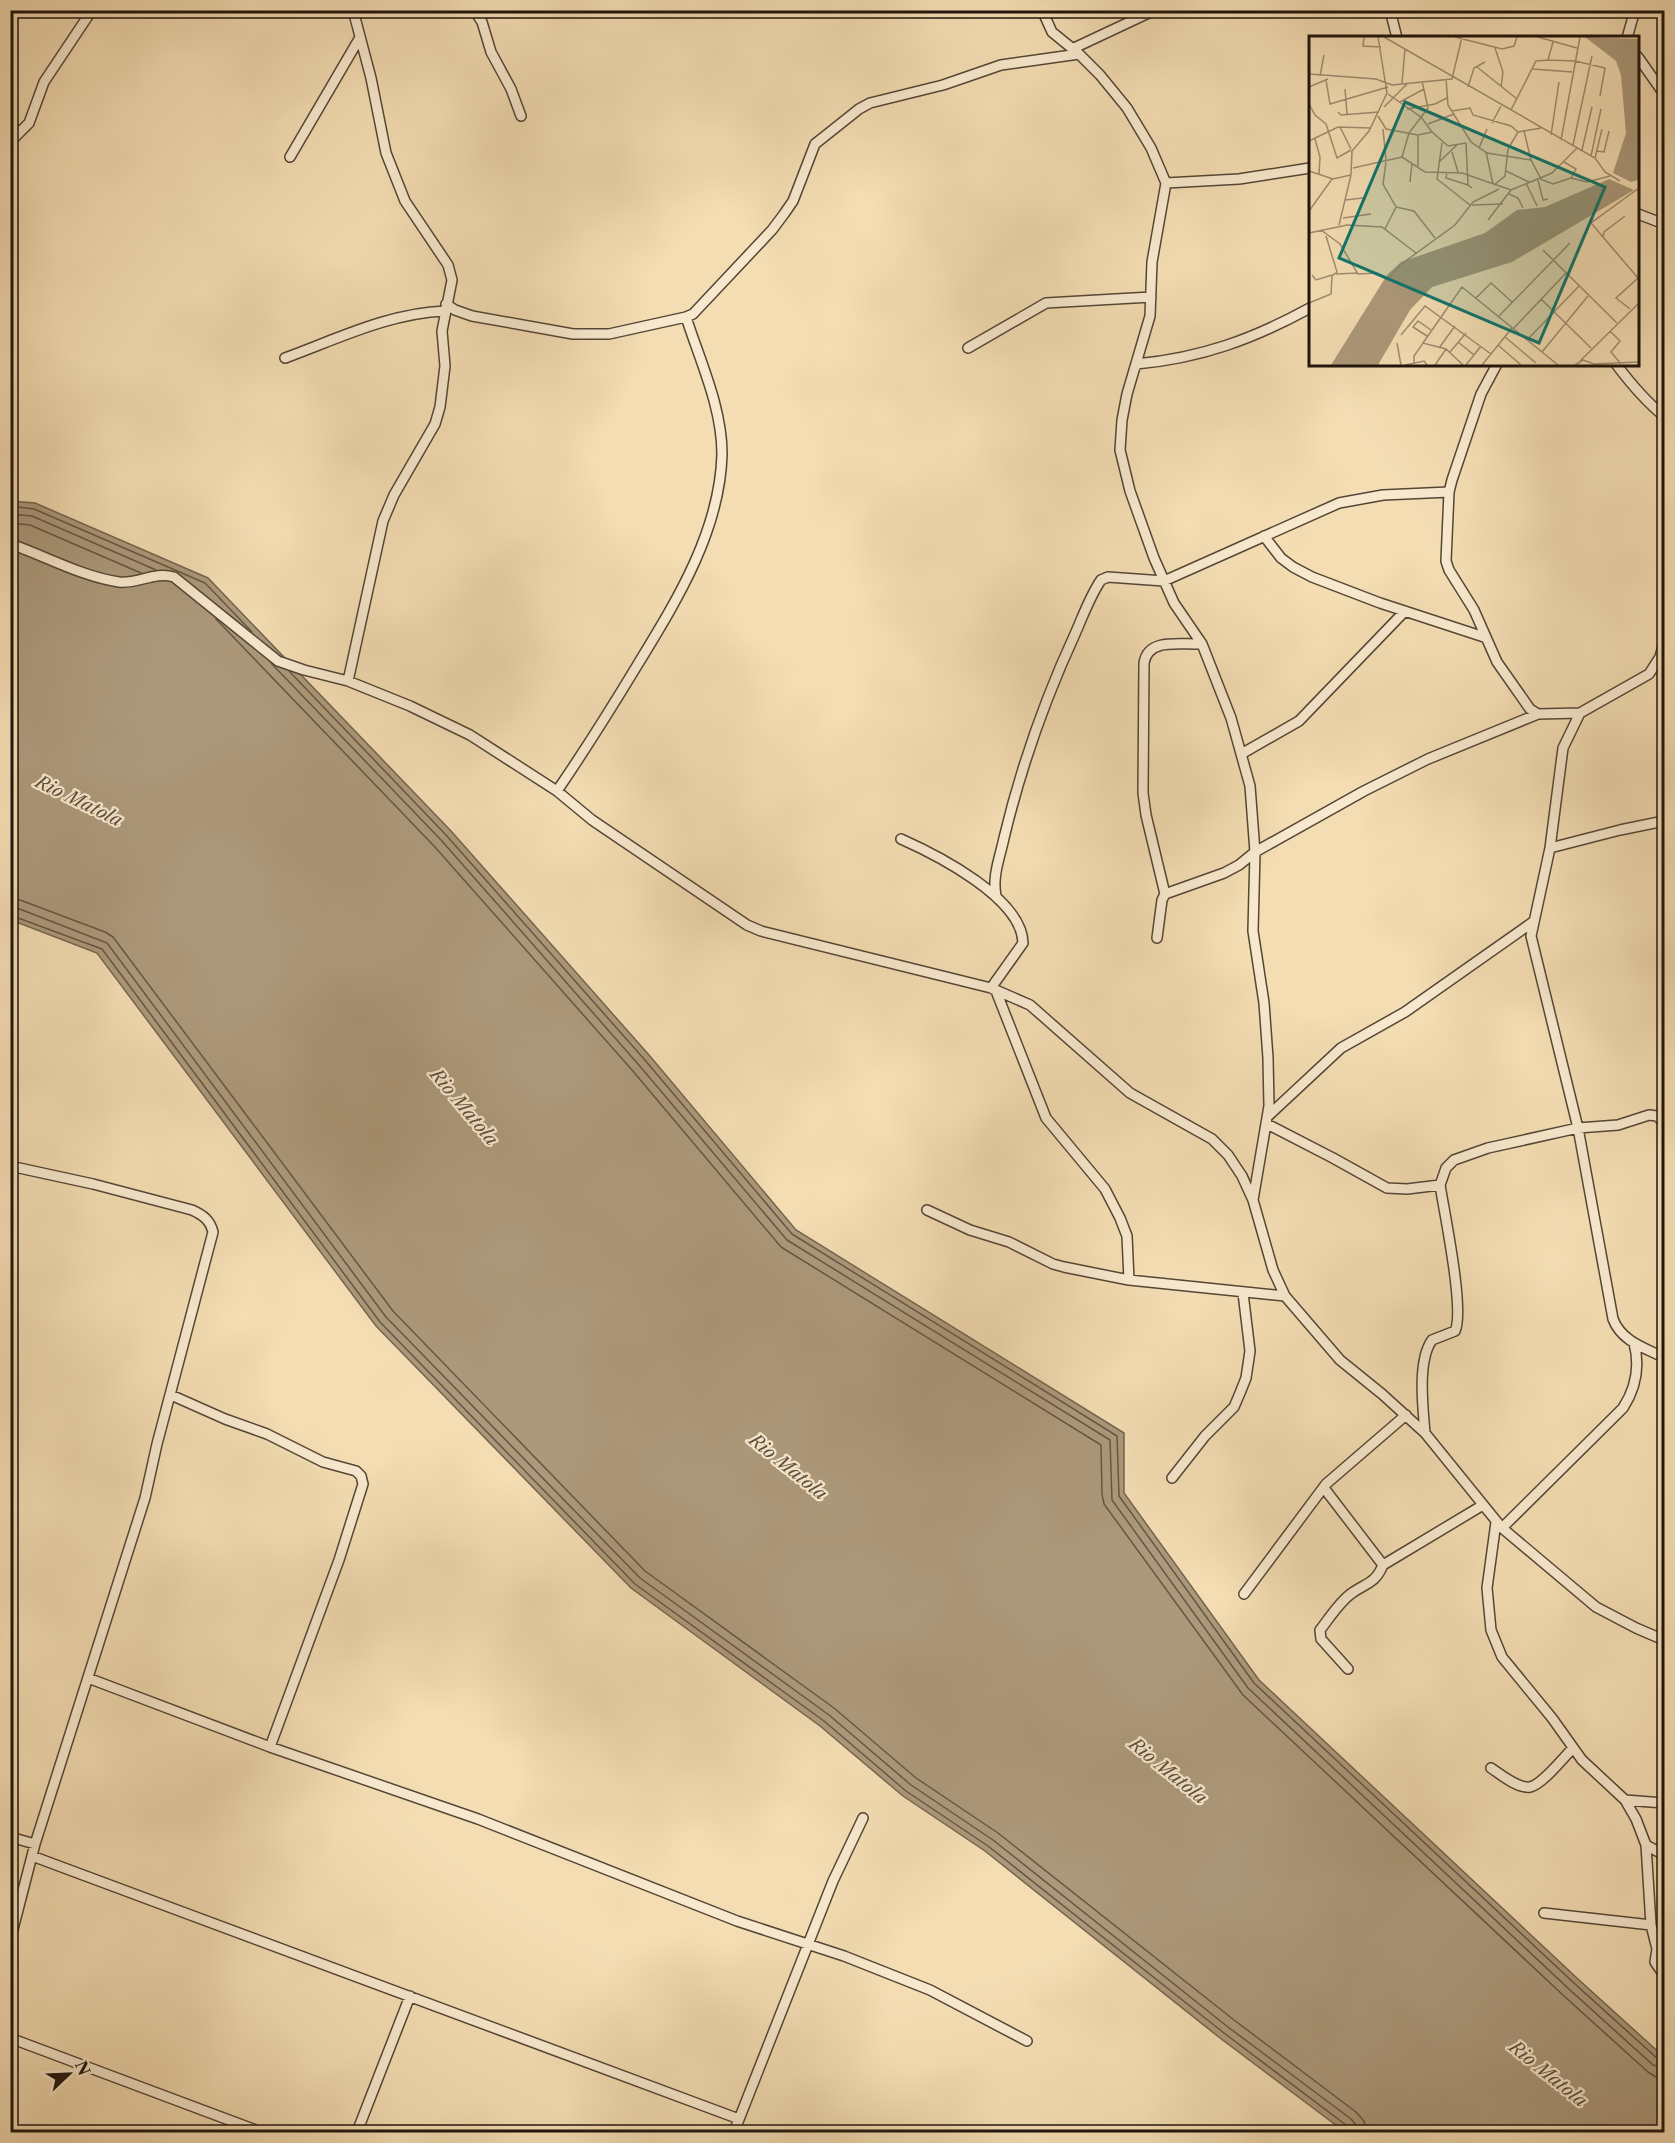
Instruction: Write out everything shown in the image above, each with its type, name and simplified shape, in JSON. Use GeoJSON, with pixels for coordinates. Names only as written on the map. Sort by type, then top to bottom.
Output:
{"type":"FeatureCollection","features":[{"type":"Feature","properties":{"kind":"street"},"geometry":{"type":"LineString","coordinates":[[10,142],[29,123],[44,82],[92,10]]}},
{"type":"Feature","properties":{"kind":"street"},"geometry":{"type":"LineString","coordinates":[[348,681],[383,521],[394,495],[435,424],[440,407],[445,366],[442,331],[451,274],[401,193],[386,153],[371,78],[353,10]]}},
{"type":"Feature","properties":{"kind":"street"},"geometry":{"type":"LineString","coordinates":[[474,10],[482,22],[491,52],[511,89],[521,116]]}},
{"type":"Feature","properties":{"kind":"street"},"geometry":{"type":"LineString","coordinates":[[1042,10],[1052,32],[1076,51],[1127,108],[1151,148],[1166,183],[1152,262],[1150,316],[1127,394],[1120,450],[1130,491],[1164,581],[1174,603],[1202,645],[1232,718],[1250,786],[1255,852],[1253,931],[1264,1003],[1268,1058],[1267,1121],[1253,1200]]}},
{"type":"Feature","properties":{"kind":"street"},"geometry":{"type":"LineString","coordinates":[[285,358],[398,317],[446,307],[472,316],[573,334],[609,334],[686,317],[693,314],[772,231],[793,201],[815,144],[859,109],[879,101],[943,85],[1001,64],[1076,51],[1155,10]]}},
{"type":"Feature","properties":{"kind":"street"},"geometry":{"type":"LineString","coordinates":[[1390,10],[1396,36]]}},
{"type":"Feature","properties":{"kind":"street"},"geometry":{"type":"LineString","coordinates":[[1628,36],[1635,10]]}},
{"type":"Feature","properties":{"kind":"street"},"geometry":{"type":"LineString","coordinates":[[290,157],[359,39]]}},
{"type":"Feature","properties":{"kind":"street"},"geometry":{"type":"LineString","coordinates":[[1639,58],[1665,94]]}},
{"type":"Feature","properties":{"kind":"street"},"geometry":{"type":"LineString","coordinates":[[1166,183],[1239,180],[1309,168]]}},
{"type":"Feature","properties":{"kind":"street"},"geometry":{"type":"LineString","coordinates":[[1639,214],[1665,224]]}},
{"type":"Feature","properties":{"kind":"street"},"geometry":{"type":"LineString","coordinates":[[968,348],[1046,303],[1151,297]]}},
{"type":"Feature","properties":{"kind":"street"},"geometry":{"type":"LineString","coordinates":[[1136,363],[1158,362],[1212,351],[1272,329],[1309,309]]}},
{"type":"Feature","properties":{"kind":"street"},"geometry":{"type":"LineString","coordinates":[[557,791],[597,731],[683,588],[701,546],[717,499],[722,453],[719,424],[713,398],[686,317]]}},
{"type":"Feature","properties":{"kind":"street"},"geometry":{"type":"LineString","coordinates":[[1496,366],[1481,394],[1449,492],[1446,561],[1449,570],[1474,610],[1497,662],[1518,694],[1530,709],[1538,714]]}},
{"type":"Feature","properties":{"kind":"street"},"geometry":{"type":"LineString","coordinates":[[1617,366],[1632,386],[1652,407],[1665,416]]}},
{"type":"Feature","properties":{"kind":"street"},"geometry":{"type":"LineString","coordinates":[[10,423],[10,449]]}},
{"type":"Feature","properties":{"kind":"street"},"geometry":{"type":"LineString","coordinates":[[996,896],[994,879],[1030,742],[1044,710],[1053,679],[1101,580],[1108,577],[1164,581],[1339,503],[1383,495],[1449,492]]}},
{"type":"Feature","properties":{"kind":"street"},"geometry":{"type":"LineString","coordinates":[[1264,536],[1281,558],[1312,577],[1485,637]]}},
{"type":"Feature","properties":{"kind":"street"},"geometry":{"type":"LineString","coordinates":[[10,541],[16,546],[88,574],[118,582],[136,581],[165,574],[174,577],[278,661],[348,681],[410,706],[470,735],[557,791],[592,820],[747,925],[761,931],[993,990],[1030,1005],[1130,1093],[1187,1123],[1212,1139],[1228,1155],[1242,1176],[1253,1200],[1273,1270],[1285,1296],[1340,1360],[1425,1433],[1499,1525],[1596,1607],[1665,1640]]}},
{"type":"Feature","properties":{"kind":"street"},"geometry":{"type":"LineString","coordinates":[[1243,753],[1299,721],[1405,611]]}},
{"type":"Feature","properties":{"kind":"street"},"geometry":{"type":"LineString","coordinates":[[1157,938],[1162,900],[1166,894],[1224,873],[1255,852],[1364,791],[1428,759],[1538,714],[1581,713],[1649,674],[1660,657],[1665,642]]}},
{"type":"Feature","properties":{"kind":"street"},"geometry":{"type":"LineString","coordinates":[[1166,894],[1157,867],[1144,804],[1144,663],[1148,652],[1157,645],[1202,645]]}},
{"type":"Feature","properties":{"kind":"street"},"geometry":{"type":"LineString","coordinates":[[1581,713],[1563,748],[1550,848],[1533,922],[1532,942],[1578,1128],[1613,1319],[1619,1331],[1634,1343],[1663,1355]]}},
{"type":"Feature","properties":{"kind":"street"},"geometry":{"type":"LineString","coordinates":[[1550,848],[1665,821]]}},
{"type":"Feature","properties":{"kind":"street"},"geometry":{"type":"LineString","coordinates":[[901,839],[954,865],[996,896],[1015,920],[1022,933],[1023,943],[993,990]]}},
{"type":"Feature","properties":{"kind":"street"},"geometry":{"type":"LineString","coordinates":[[1267,1121],[1341,1048],[1405,1012],[1533,922]]}},
{"type":"Feature","properties":{"kind":"street"},"geometry":{"type":"LineString","coordinates":[[993,990],[1046,1118],[1100,1181],[1120,1218],[1127,1236],[1129,1280]]}},
{"type":"Feature","properties":{"kind":"street"},"geometry":{"type":"LineString","coordinates":[[1425,1433],[1423,1377],[1427,1350],[1432,1340],[1455,1330],[1459,1319],[1440,1185],[1446,1168],[1454,1160],[1488,1148],[1578,1128],[1618,1125],[1649,1115],[1657,1116],[1665,1123]]}},
{"type":"Feature","properties":{"kind":"street"},"geometry":{"type":"LineString","coordinates":[[1267,1121],[1387,1188],[1407,1189],[1440,1185]]}},
{"type":"Feature","properties":{"kind":"street"},"geometry":{"type":"LineString","coordinates":[[10,1166],[192,1209],[204,1216],[213,1232],[145,1498],[35,1845],[10,1941]]}},
{"type":"Feature","properties":{"kind":"street"},"geometry":{"type":"LineString","coordinates":[[927,1210],[970,1230],[1009,1242],[1053,1264],[1129,1280],[1285,1296]]}},
{"type":"Feature","properties":{"kind":"street"},"geometry":{"type":"LineString","coordinates":[[1172,1478],[1205,1436],[1234,1407],[1240,1393],[1250,1351],[1243,1293]]}},
{"type":"Feature","properties":{"kind":"street"},"geometry":{"type":"LineString","coordinates":[[1634,1343],[1638,1362],[1632,1395],[1623,1408],[1499,1525],[1487,1588],[1491,1630],[1502,1657],[1552,1718],[1582,1760],[1625,1800],[1636,1819],[1646,1845],[1651,1925],[1657,1949],[1655,1962],[1665,1975]]}},
{"type":"Feature","properties":{"kind":"street"},"geometry":{"type":"LineString","coordinates":[[1638,1362],[1663,1355]]}},
{"type":"Feature","properties":{"kind":"street"},"geometry":{"type":"LineString","coordinates":[[171,1395],[225,1419],[267,1434],[323,1462],[356,1471],[363,1480],[339,1560],[270,1747]]}},
{"type":"Feature","properties":{"kind":"street"},"geometry":{"type":"LineString","coordinates":[[1244,1594],[1324,1488],[1406,1415]]}},
{"type":"Feature","properties":{"kind":"street"},"geometry":{"type":"LineString","coordinates":[[1324,1488],[1383,1565]]}},
{"type":"Feature","properties":{"kind":"street"},"geometry":{"type":"LineString","coordinates":[[1348,1669],[1321,1639],[1320,1630],[1351,1594],[1368,1585],[1379,1575],[1383,1565],[1484,1505]]}},
{"type":"Feature","properties":{"kind":"street"},"geometry":{"type":"LineString","coordinates":[[88,1678],[270,1747],[478,1819],[737,1922],[807,1944],[930,1990],[1027,2041]]}},
{"type":"Feature","properties":{"kind":"street"},"geometry":{"type":"LineString","coordinates":[[1491,1768],[1520,1785],[1529,1787],[1539,1783],[1573,1748]]}},
{"type":"Feature","properties":{"kind":"street"},"geometry":{"type":"LineString","coordinates":[[1625,1800],[1665,1803]]}},
{"type":"Feature","properties":{"kind":"street"},"geometry":{"type":"LineString","coordinates":[[734,2133],[807,1944],[833,1881],[863,1818]]}},
{"type":"Feature","properties":{"kind":"street"},"geometry":{"type":"LineString","coordinates":[[10,1837],[35,1845]]}},
{"type":"Feature","properties":{"kind":"street"},"geometry":{"type":"LineString","coordinates":[[1646,1845],[1665,1855]]}},
{"type":"Feature","properties":{"kind":"street"},"geometry":{"type":"LineString","coordinates":[[32,1856],[739,2119]]}},
{"type":"Feature","properties":{"kind":"street"},"geometry":{"type":"LineString","coordinates":[[1544,1913],[1651,1925]]}},
{"type":"Feature","properties":{"kind":"street"},"geometry":{"type":"LineString","coordinates":[[357,2133],[410,1996]]}},
{"type":"Feature","properties":{"kind":"street"},"geometry":{"type":"LineString","coordinates":[[10,2038],[261,2133]]}},
{"type":"Feature","properties":{"kind":"water","name":"Rio Matola"},"geometry":{"type":"Polygon","coordinates":[[[10,501],[35,503],[208,578],[451,831],[649,1055],[796,1230],[1124,1433],[1124,1493],[1259,1680],[1664,2057],[1664,2132],[1347,2132],[1220,2038],[985,1851],[903,1796],[820,1726],[631,1588],[376,1326],[97,953],[11,920],[10,501]]]}}]}
